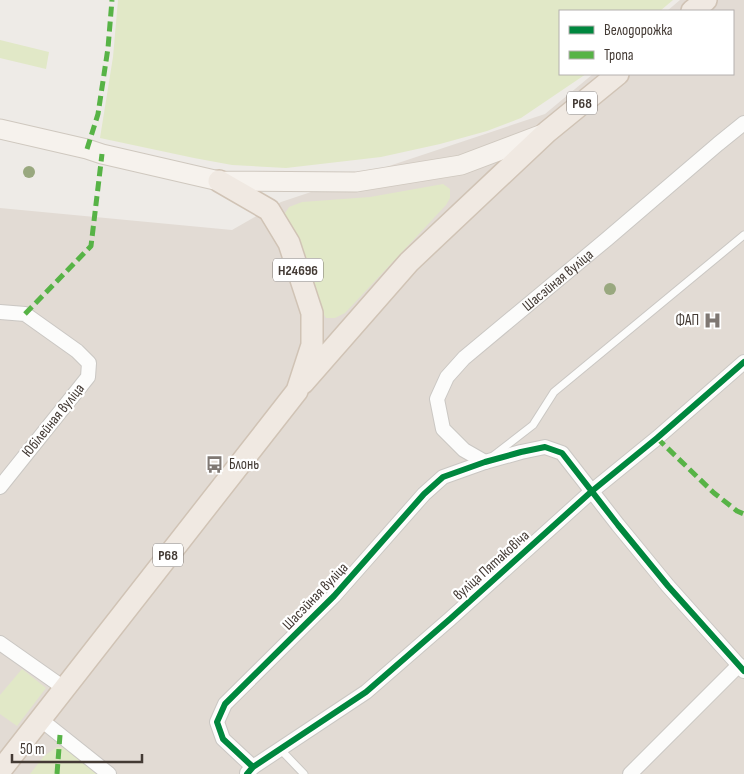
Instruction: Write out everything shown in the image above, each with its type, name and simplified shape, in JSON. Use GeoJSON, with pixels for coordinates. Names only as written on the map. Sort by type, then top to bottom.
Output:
{"type":"FeatureCollection","features":[{"type":"Feature","properties":{"kind":"main road"},"geometry":{"type":"LineString","coordinates":[[693,10],[706,0]]}},
{"type":"Feature","properties":{"kind":"main road","name":"Р68"},"geometry":{"type":"LineString","coordinates":[[0,771],[297,391],[409,262],[547,132],[617,75]]}},
{"type":"Feature","properties":{"kind":"main road","name":"Н24696"},"geometry":{"type":"LineString","coordinates":[[0,129],[219,181],[356,182],[462,165],[547,132]]}},
{"type":"Feature","properties":{"kind":"main road","name":"Н24696"},"geometry":{"type":"LineString","coordinates":[[219,181],[269,210],[289,243],[312,312],[312,345],[297,391]]}},
{"type":"Feature","properties":{"kind":"street","name":"Шасэйная вуліца"},"geometry":{"type":"LineString","coordinates":[[484,462],[464,450],[443,428],[437,400],[447,377],[464,358],[744,123]]}},
{"type":"Feature","properties":{"kind":"street","name":"Юбілейная вуліца"},"geometry":{"type":"LineString","coordinates":[[0,312],[25,314],[77,351],[89,363],[88,377],[0,487]]}},
{"type":"Feature","properties":{"kind":"street","name":"вуліца Пятаковіча"},"geometry":{"type":"LineString","coordinates":[[250,771],[366,692],[592,491],[657,438],[744,362]]}},
{"type":"Feature","properties":{"kind":"street"},"geometry":{"type":"LineString","coordinates":[[484,462],[545,447],[562,453],[618,526],[741,668],[630,774]]}},
{"type":"Feature","properties":{"kind":"street","name":"Шасэйная вуліца"},"geometry":{"type":"LineString","coordinates":[[250,771],[224,739],[217,722],[225,704],[334,596],[424,494],[443,477],[484,462]]}},
{"type":"Feature","properties":{"kind":"street"},"geometry":{"type":"LineString","coordinates":[[0,643],[64,688]]}},
{"type":"Feature","properties":{"kind":"street"},"geometry":{"type":"LineString","coordinates":[[40,719],[109,774]]}},
{"type":"Feature","properties":{"kind":"lane"},"geometry":{"type":"LineString","coordinates":[[484,462],[533,425],[554,392],[744,235]]}},
{"type":"Feature","properties":{"kind":"lane"},"geometry":{"type":"LineString","coordinates":[[280,749],[304,774]]}},
{"type":"Feature","properties":{"kind":"shaded area"},"geometry":{"type":"Polygon","coordinates":[[[680,0],[744,0],[744,774],[0,774],[0,208],[232,230],[281,202],[545,114],[592,75],[734,75],[734,10],[668,10],[680,0]]]}},
{"type":"Feature","properties":{"kind":"green space"},"geometry":{"type":"Polygon","coordinates":[[[118,0],[673,0],[661,10],[559,10],[559,75],[585,75],[521,118],[487,131],[381,157],[286,168],[232,165],[100,138],[113,57],[118,0]]]}},
{"type":"Feature","properties":{"kind":"green space"},"geometry":{"type":"Polygon","coordinates":[[[0,40],[49,52],[46,69],[0,58],[0,40]]]}},
{"type":"Feature","properties":{"kind":"green space"},"geometry":{"type":"Polygon","coordinates":[[[443,184],[450,189],[450,198],[446,205],[345,313],[335,318],[326,318],[321,309],[316,286],[282,218],[289,207],[302,202],[370,197],[443,184]]]}},
{"type":"Feature","properties":{"kind":"green space"},"geometry":{"type":"Polygon","coordinates":[[[22,669],[46,688],[17,726],[0,714],[0,695],[22,669]]]}},
{"type":"Feature","properties":{"kind":"green space"},"geometry":{"type":"Polygon","coordinates":[[[57,747],[74,753],[99,774],[30,774],[44,756],[57,747]]]}},
{"type":"Feature","properties":{"kind":"marked path"},"geometry":{"type":"LineString","coordinates":[[87,149],[98,114],[108,48],[112,0]]}},
{"type":"Feature","properties":{"kind":"marked path"},"geometry":{"type":"LineString","coordinates":[[25,314],[91,246],[102,154]]}},
{"type":"Feature","properties":{"kind":"marked path"},"geometry":{"type":"LineString","coordinates":[[657,438],[714,493],[737,511],[744,514]]}},
{"type":"Feature","properties":{"kind":"marked path"},"geometry":{"type":"LineString","coordinates":[[57,774],[60,735]]}},
{"type":"Feature","properties":{"kind":"cycle path"},"geometry":{"type":"LineString","coordinates":[[247,774],[253,767],[366,692],[592,491],[657,438],[744,362]]}},
{"type":"Feature","properties":{"kind":"cycle path"},"geometry":{"type":"LineString","coordinates":[[253,767],[223,739],[217,722],[225,704],[334,596],[424,494],[443,477],[485,462],[545,447],[562,453],[668,586],[744,671]]}},
{"type":"Feature","properties":{"kind":"place","name":"ФАП"},"geometry":{"type":"Point","coordinates":[713,320]}},
{"type":"Feature","properties":{"kind":"place","name":"Блонь"},"geometry":{"type":"Point","coordinates":[215,464]}}]}
